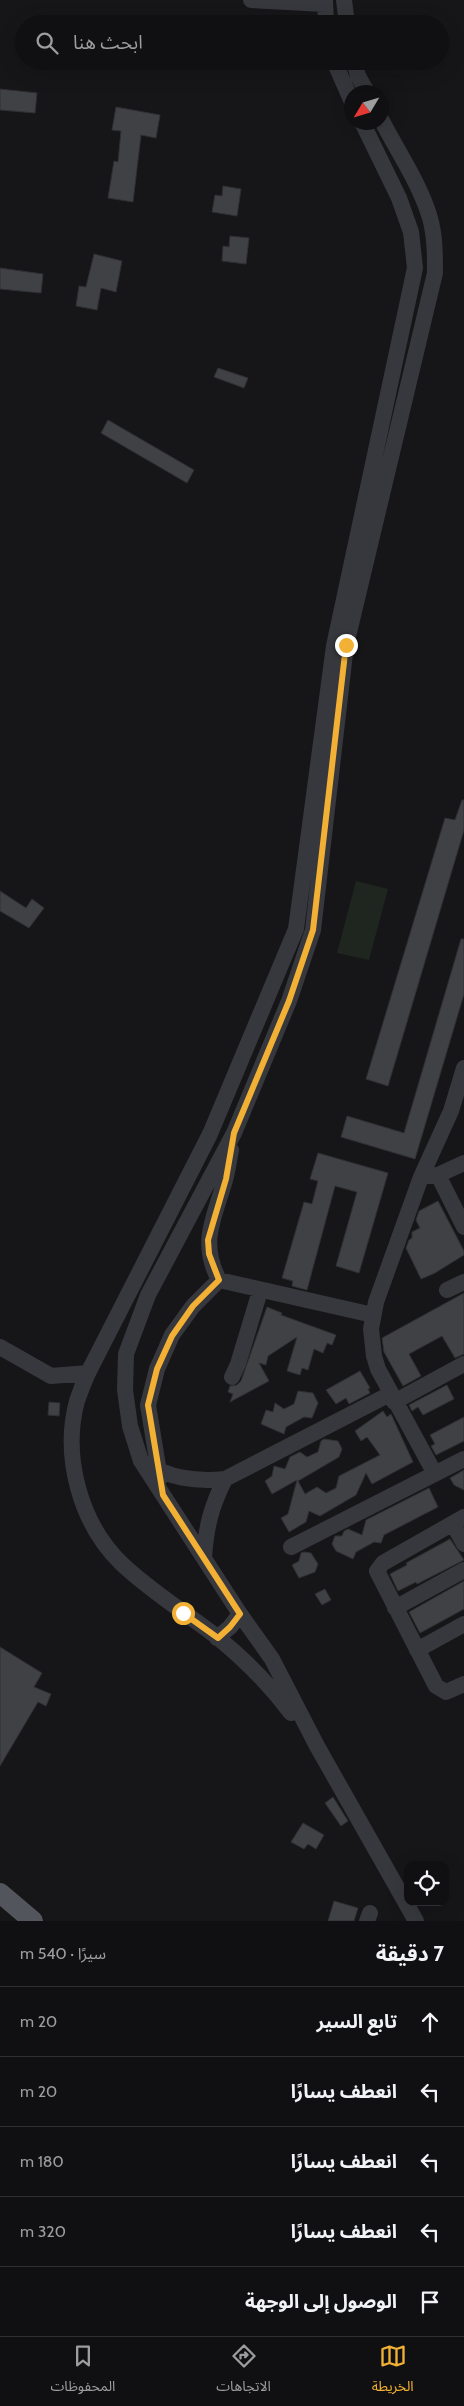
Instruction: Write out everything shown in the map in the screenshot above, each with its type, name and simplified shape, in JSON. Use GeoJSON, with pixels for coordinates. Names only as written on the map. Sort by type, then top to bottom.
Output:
{"type":"FeatureCollection","features":[{"type":"Feature","properties":{"kind":"main road"},"geometry":{"type":"LineString","coordinates":[[0,1893],[32,1921]]}},
{"type":"Feature","properties":{"kind":"street"},"geometry":{"type":"LineString","coordinates":[[251,0],[324,2],[325,15]]}},
{"type":"Feature","properties":{"kind":"street"},"geometry":{"type":"LineString","coordinates":[[344,0],[346,15]]}},
{"type":"Feature","properties":{"kind":"street"},"geometry":{"type":"LineString","coordinates":[[338,70],[345,85]]}},
{"type":"Feature","properties":{"kind":"street"},"geometry":{"type":"LineString","coordinates":[[356,70],[363,85]]}},
{"type":"Feature","properties":{"kind":"street"},"geometry":{"type":"LineString","coordinates":[[317,1746],[272,1688],[218,1638],[150,1589],[119,1562],[95,1530],[80,1497],[73,1462],[72,1431],[76,1409],[88,1373],[210,1134],[296,929],[334,646],[415,268],[411,232],[399,198],[366,130]]}},
{"type":"Feature","properties":{"kind":"street"},"geometry":{"type":"LineString","coordinates":[[387,130],[430,218],[435,245],[434,272],[346,645],[313,930],[289,1001],[234,1133],[148,1295],[126,1354],[125,1390],[130,1426],[141,1461],[240,1614],[272,1659],[317,1746],[416,1921]]}},
{"type":"Feature","properties":{"kind":"street"},"geometry":{"type":"LineString","coordinates":[[435,1474],[392,1398],[374,1356],[371,1336],[373,1315],[421,1177],[451,1110],[464,1068]]}},
{"type":"Feature","properties":{"kind":"street"},"geometry":{"type":"LineString","coordinates":[[219,1280],[209,1254],[208,1240],[226,1179],[234,1133]]}},
{"type":"Feature","properties":{"kind":"street"},"geometry":{"type":"LineString","coordinates":[[421,1177],[438,1175],[464,1163]]}},
{"type":"Feature","properties":{"kind":"street"},"geometry":{"type":"LineString","coordinates":[[438,1175],[464,1227]]}},
{"type":"Feature","properties":{"kind":"street"},"geometry":{"type":"LineString","coordinates":[[219,1280],[260,1291],[373,1315]]}},
{"type":"Feature","properties":{"kind":"street"},"geometry":{"type":"LineString","coordinates":[[163,1495],[148,1405],[157,1369],[177,1328],[193,1306],[219,1280]]}},
{"type":"Feature","properties":{"kind":"street"},"geometry":{"type":"LineString","coordinates":[[447,1290],[464,1282]]}},
{"type":"Feature","properties":{"kind":"street"},"geometry":{"type":"LineString","coordinates":[[232,1377],[238,1364],[260,1291]]}},
{"type":"Feature","properties":{"kind":"street"},"geometry":{"type":"LineString","coordinates":[[0,1347],[50,1376],[88,1373]]}},
{"type":"Feature","properties":{"kind":"street"},"geometry":{"type":"LineString","coordinates":[[141,1461],[159,1472],[181,1478],[203,1481],[225,1479],[464,1364]]}},
{"type":"Feature","properties":{"kind":"street"},"geometry":{"type":"LineString","coordinates":[[291,1547],[464,1459]]}},
{"type":"Feature","properties":{"kind":"street"},"geometry":{"type":"LineString","coordinates":[[204,1558],[206,1531],[213,1504],[225,1479]]}},
{"type":"Feature","properties":{"kind":"street"},"geometry":{"type":"LineString","coordinates":[[464,1544],[458,1520],[383,1562],[378,1568],[378,1575],[439,1690],[449,1692],[464,1684]]}},
{"type":"Feature","properties":{"kind":"street"},"geometry":{"type":"LineString","coordinates":[[395,1608],[464,1570]]}},
{"type":"Feature","properties":{"kind":"street"},"geometry":{"type":"LineString","coordinates":[[218,1638],[240,1614]]}},
{"type":"Feature","properties":{"kind":"street"},"geometry":{"type":"LineString","coordinates":[[417,1650],[464,1624]]}},
{"type":"Feature","properties":{"kind":"shaded area"},"geometry":{"type":"Polygon","coordinates":[[[356,881],[388,889],[369,960],[337,953],[356,881]]]}},
{"type":"Feature","properties":{"kind":"building"},"geometry":{"type":"Polygon","coordinates":[[[0,89],[37,93],[35,113],[0,110],[0,89]]]}},
{"type":"Feature","properties":{"kind":"building"},"geometry":{"type":"Polygon","coordinates":[[[116,107],[160,115],[156,138],[141,135],[133,202],[108,198],[114,161],[118,162],[121,131],[112,130],[116,107]]]}},
{"type":"Feature","properties":{"kind":"building"},"geometry":{"type":"Polygon","coordinates":[[[223,186],[241,189],[237,216],[212,212],[215,195],[222,196],[223,186]]]}},
{"type":"Feature","properties":{"kind":"building"},"geometry":{"type":"Polygon","coordinates":[[[230,236],[249,238],[246,264],[222,261],[223,246],[229,247],[230,236]]]}},
{"type":"Feature","properties":{"kind":"building"},"geometry":{"type":"Polygon","coordinates":[[[94,254],[122,261],[116,292],[101,288],[97,310],[76,306],[79,286],[86,287],[94,254]]]}},
{"type":"Feature","properties":{"kind":"building"},"geometry":{"type":"Polygon","coordinates":[[[0,268],[43,274],[41,293],[0,289],[0,268]]]}},
{"type":"Feature","properties":{"kind":"building"},"geometry":{"type":"Polygon","coordinates":[[[218,368],[248,378],[244,388],[214,377],[218,368]]]}},
{"type":"Feature","properties":{"kind":"building"},"geometry":{"type":"Polygon","coordinates":[[[108,420],[194,470],[187,483],[101,433],[108,420]]]}},
{"type":"Feature","properties":{"kind":"building"},"geometry":{"type":"Polygon","coordinates":[[[462,800],[464,800],[464,830],[388,1086],[366,1079],[445,818],[455,820],[462,800]]]}},
{"type":"Feature","properties":{"kind":"building"},"geometry":{"type":"Polygon","coordinates":[[[0,891],[26,908],[32,899],[44,908],[29,928],[0,911],[0,891]]]}},
{"type":"Feature","properties":{"kind":"building"},"geometry":{"type":"Polygon","coordinates":[[[461,939],[464,939],[464,994],[415,1159],[341,1137],[347,1116],[404,1133],[461,939]]]}},
{"type":"Feature","properties":{"kind":"building"},"geometry":{"type":"Polygon","coordinates":[[[318,1153],[388,1173],[359,1273],[336,1266],[357,1192],[335,1186],[307,1290],[292,1286],[293,1281],[282,1278],[304,1202],[312,1204],[318,1181],[310,1179],[318,1153]]]}},
{"type":"Feature","properties":{"kind":"building"},"geometry":{"type":"Polygon","coordinates":[[[438,1201],[464,1251],[464,1255],[435,1273],[421,1279],[406,1248],[409,1240],[412,1238],[412,1232],[420,1228],[416,1220],[419,1211],[438,1201]]]}},
{"type":"Feature","properties":{"kind":"building"},"geometry":{"type":"Polygon","coordinates":[[[464,1293],[464,1354],[455,1358],[442,1336],[409,1354],[421,1376],[403,1386],[384,1352],[382,1338],[464,1293]]]}},
{"type":"Feature","properties":{"kind":"building"},"geometry":{"type":"Polygon","coordinates":[[[267,1307],[282,1313],[281,1315],[336,1335],[332,1345],[327,1343],[323,1353],[314,1349],[308,1370],[302,1368],[300,1375],[287,1371],[297,1337],[268,1356],[266,1365],[259,1363],[269,1381],[230,1402],[233,1394],[228,1392],[230,1386],[237,1385],[241,1381],[267,1307]]]}},
{"type":"Feature","properties":{"kind":"building"},"geometry":{"type":"Polygon","coordinates":[[[360,1371],[370,1388],[368,1389],[370,1393],[349,1404],[346,1398],[336,1404],[326,1390],[360,1371]]]}},
{"type":"Feature","properties":{"kind":"building"},"geometry":{"type":"Polygon","coordinates":[[[447,1385],[454,1399],[423,1415],[418,1407],[412,1411],[409,1405],[447,1385]]]}},
{"type":"Feature","properties":{"kind":"building"},"geometry":{"type":"Polygon","coordinates":[[[298,1391],[313,1393],[318,1403],[312,1418],[304,1417],[286,1427],[284,1434],[261,1424],[266,1410],[273,1412],[275,1403],[284,1409],[294,1404],[298,1391]]]}},
{"type":"Feature","properties":{"kind":"building"},"geometry":{"type":"Polygon","coordinates":[[[49,1402],[60,1403],[59,1416],[48,1415],[49,1402]]]}},
{"type":"Feature","properties":{"kind":"building"},"geometry":{"type":"Polygon","coordinates":[[[383,1411],[387,1417],[391,1414],[413,1462],[372,1484],[366,1473],[356,1495],[320,1516],[309,1511],[306,1522],[289,1532],[281,1518],[288,1514],[297,1480],[272,1494],[265,1481],[272,1476],[274,1466],[285,1469],[290,1457],[300,1452],[307,1457],[318,1452],[321,1441],[324,1439],[338,1441],[342,1449],[339,1457],[298,1481],[305,1494],[317,1487],[326,1493],[336,1488],[339,1476],[380,1455],[367,1437],[361,1441],[355,1431],[383,1411]]]}},
{"type":"Feature","properties":{"kind":"building"},"geometry":{"type":"Polygon","coordinates":[[[464,1417],[464,1441],[436,1455],[431,1446],[435,1444],[430,1435],[464,1417]]]}},
{"type":"Feature","properties":{"kind":"building"},"geometry":{"type":"Polygon","coordinates":[[[464,1470],[464,1490],[454,1485],[450,1478],[464,1470]]]}},
{"type":"Feature","properties":{"kind":"building"},"geometry":{"type":"Polygon","coordinates":[[[429,1488],[438,1507],[384,1535],[381,1543],[374,1542],[356,1552],[353,1559],[336,1551],[332,1544],[335,1536],[342,1536],[344,1531],[348,1529],[362,1535],[366,1520],[429,1488]]]}},
{"type":"Feature","properties":{"kind":"building"},"geometry":{"type":"Polygon","coordinates":[[[450,1539],[464,1560],[417,1584],[416,1582],[398,1591],[390,1574],[450,1539]]]}},
{"type":"Feature","properties":{"kind":"building"},"geometry":{"type":"Polygon","coordinates":[[[301,1553],[311,1553],[318,1564],[315,1572],[299,1578],[292,1565],[299,1561],[301,1553]]]}},
{"type":"Feature","properties":{"kind":"building"},"geometry":{"type":"Polygon","coordinates":[[[464,1581],[464,1609],[420,1633],[409,1612],[464,1581]]]}},
{"type":"Feature","properties":{"kind":"building"},"geometry":{"type":"Polygon","coordinates":[[[325,1589],[331,1600],[322,1605],[315,1594],[325,1589]]]}},
{"type":"Feature","properties":{"kind":"building"},"geometry":{"type":"Polygon","coordinates":[[[0,1647],[42,1673],[34,1687],[51,1694],[46,1706],[38,1702],[0,1766],[0,1647]]]}},
{"type":"Feature","properties":{"kind":"building"},"geometry":{"type":"Polygon","coordinates":[[[333,1797],[348,1821],[341,1826],[325,1803],[333,1797]]]}},
{"type":"Feature","properties":{"kind":"building"},"geometry":{"type":"Polygon","coordinates":[[[303,1823],[324,1835],[316,1849],[308,1844],[304,1849],[291,1842],[303,1823]]]}},
{"type":"Feature","properties":{"kind":"building"},"geometry":{"type":"Polygon","coordinates":[[[334,1901],[358,1908],[354,1921],[328,1921],[334,1901]]]}},
{"type":"Feature","properties":{"kind":"route"},"geometry":{"type":"LineString","coordinates":[[183,1613],[218,1638],[240,1614],[163,1495],[148,1405],[157,1369],[172,1336],[193,1306],[219,1280],[209,1254],[208,1240],[210,1226],[226,1179],[234,1133],[289,1001],[313,930],[346,645]]}}]}
